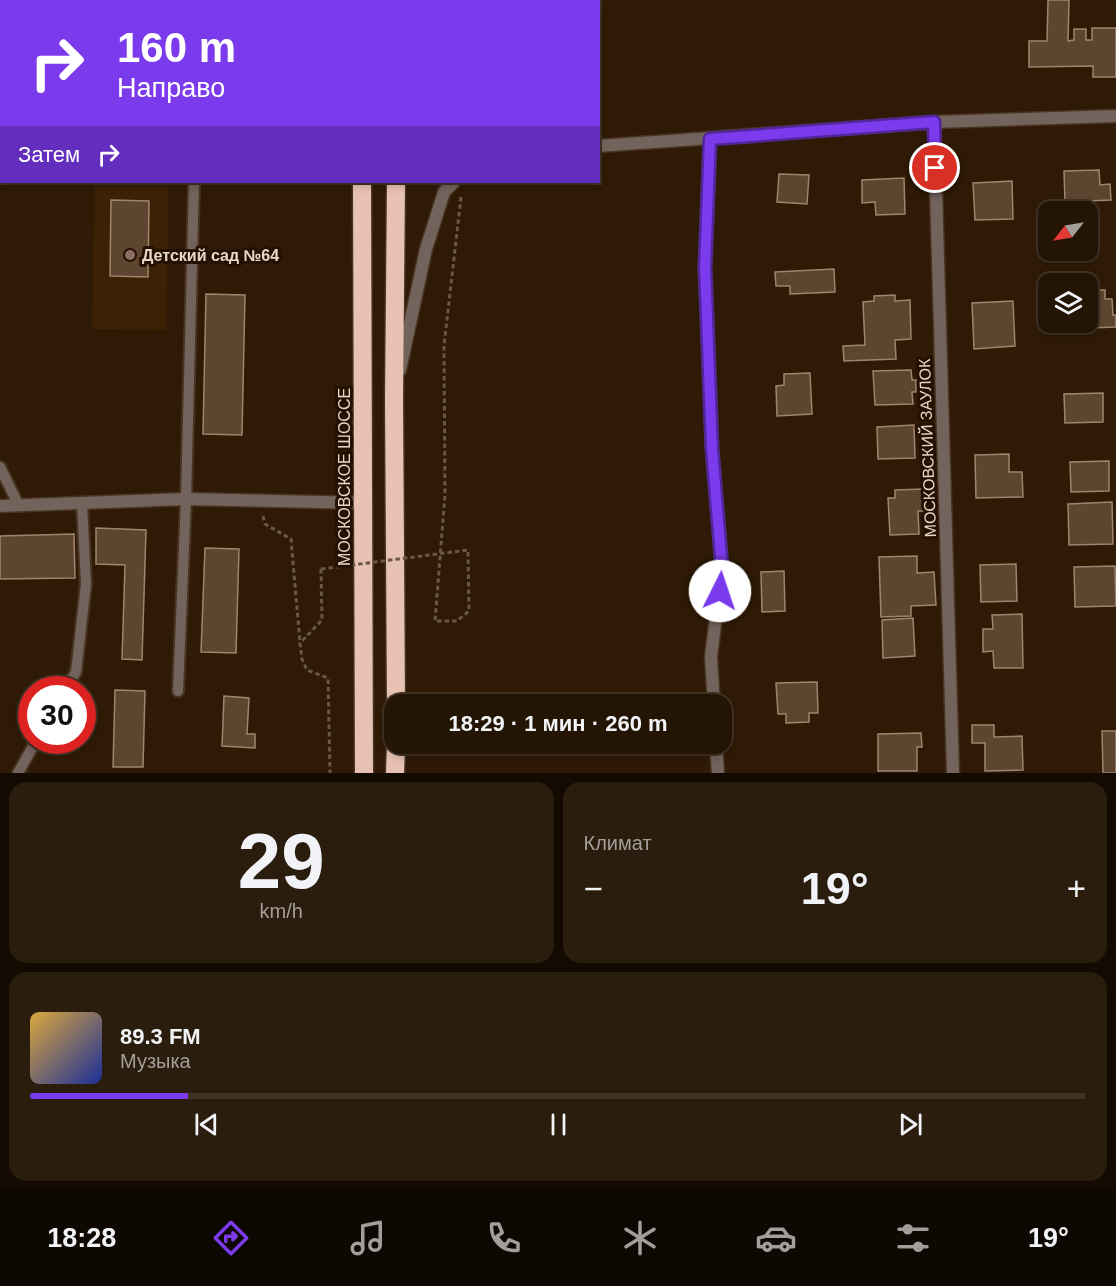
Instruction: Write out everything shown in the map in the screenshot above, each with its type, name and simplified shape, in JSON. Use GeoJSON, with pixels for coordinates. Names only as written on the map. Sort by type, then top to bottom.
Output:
{"type":"FeatureCollection","features":[{"type":"Feature","properties":{"kind":"highway","name":"МОСКОВСКОЕ ШОССЕ"},"geometry":{"type":"LineString","coordinates":[[362,183],[364,773]]}},
{"type":"Feature","properties":{"kind":"highway"},"geometry":{"type":"LineString","coordinates":[[396,183],[394,400],[396,694]]}},
{"type":"Feature","properties":{"kind":"highway"},"geometry":{"type":"LineString","coordinates":[[395,773],[396,754]]}},
{"type":"Feature","properties":{"kind":"street"},"geometry":{"type":"LineString","coordinates":[[600,146],[934,122],[1116,116]]}},
{"type":"Feature","properties":{"kind":"street","name":"МОСКОВСКИЙ ЗАУЛОК"},"geometry":{"type":"LineString","coordinates":[[934,122],[953,773]]}},
{"type":"Feature","properties":{"kind":"street"},"geometry":{"type":"LineString","coordinates":[[710,139],[705,267],[712,449],[722,569],[711,657],[713,694]]}},
{"type":"Feature","properties":{"kind":"street"},"geometry":{"type":"LineString","coordinates":[[394,400],[426,249],[444,192],[453,183]]}},
{"type":"Feature","properties":{"kind":"street"},"geometry":{"type":"LineString","coordinates":[[0,506],[186,499],[364,502]]}},
{"type":"Feature","properties":{"kind":"street"},"geometry":{"type":"LineString","coordinates":[[717,754],[718,773]]}},
{"type":"Feature","properties":{"kind":"lane"},"geometry":{"type":"LineString","coordinates":[[178,691],[186,499],[194,183]]}},
{"type":"Feature","properties":{"kind":"lane"},"geometry":{"type":"LineString","coordinates":[[0,467],[19,506]]}},
{"type":"Feature","properties":{"kind":"lane"},"geometry":{"type":"LineString","coordinates":[[74,676],[76,672],[86,584],[82,503]]}},
{"type":"Feature","properties":{"kind":"lane"},"geometry":{"type":"LineString","coordinates":[[18,773],[29,754]]}},
{"type":"Feature","properties":{"kind":"path"},"geometry":{"type":"LineString","coordinates":[[300,643],[322,620],[321,569],[468,550],[469,611],[457,621],[435,621],[444,495],[444,346],[461,193]]}},
{"type":"Feature","properties":{"kind":"path"},"geometry":{"type":"LineString","coordinates":[[260,500],[265,524],[291,539],[302,659],[307,670],[328,678],[330,773]]}},
{"type":"Feature","properties":{"kind":"shaded area","name":"Детский сад №64"},"geometry":{"type":"Polygon","coordinates":[[[95,183],[169,183],[166,330],[92,329],[95,183]]]}},
{"type":"Feature","properties":{"kind":"building"},"geometry":{"type":"Polygon","coordinates":[[[1048,0],[1069,0],[1068,41],[1074,40],[1074,29],[1086,29],[1086,40],[1092,40],[1092,28],[1116,28],[1116,77],[1093,77],[1093,66],[1029,67],[1029,41],[1047,41],[1048,0]]]}},
{"type":"Feature","properties":{"kind":"building"},"geometry":{"type":"Polygon","coordinates":[[[1099,170],[1100,185],[1110,184],[1111,200],[1065,201],[1064,171],[1099,170]]]}},
{"type":"Feature","properties":{"kind":"building"},"geometry":{"type":"Polygon","coordinates":[[[779,174],[809,175],[807,204],[777,202],[779,174]]]}},
{"type":"Feature","properties":{"kind":"building"},"geometry":{"type":"Polygon","coordinates":[[[904,178],[905,214],[876,215],[875,202],[862,203],[862,180],[904,178]]]}},
{"type":"Feature","properties":{"kind":"building"},"geometry":{"type":"Polygon","coordinates":[[[1012,181],[1013,219],[975,220],[973,183],[1012,181]]]}},
{"type":"Feature","properties":{"kind":"building"},"geometry":{"type":"Polygon","coordinates":[[[111,200],[149,201],[148,277],[110,276],[111,200]]]}},
{"type":"Feature","properties":{"kind":"building"},"geometry":{"type":"Polygon","coordinates":[[[834,269],[835,292],[790,294],[790,286],[776,286],[775,272],[834,269]]]}},
{"type":"Feature","properties":{"kind":"building"},"geometry":{"type":"Polygon","coordinates":[[[1098,284],[1099,290],[1105,290],[1105,299],[1112,299],[1116,327],[1098,328],[1098,284]]]}},
{"type":"Feature","properties":{"kind":"building"},"geometry":{"type":"Polygon","coordinates":[[[206,294],[245,295],[242,435],[203,434],[206,294]]]}},
{"type":"Feature","properties":{"kind":"building"},"geometry":{"type":"Polygon","coordinates":[[[895,295],[895,301],[910,300],[911,339],[895,340],[896,359],[844,361],[843,346],[865,345],[863,302],[874,301],[874,296],[895,295]]]}},
{"type":"Feature","properties":{"kind":"building"},"geometry":{"type":"Polygon","coordinates":[[[1013,301],[1015,346],[974,349],[972,303],[1013,301]]]}},
{"type":"Feature","properties":{"kind":"building"},"geometry":{"type":"Polygon","coordinates":[[[911,370],[912,380],[916,380],[916,392],[912,392],[913,404],[875,405],[873,371],[911,370]]]}},
{"type":"Feature","properties":{"kind":"building"},"geometry":{"type":"Polygon","coordinates":[[[810,373],[812,414],[777,416],[776,386],[784,385],[784,374],[810,373]]]}},
{"type":"Feature","properties":{"kind":"building"},"geometry":{"type":"Polygon","coordinates":[[[1103,393],[1103,422],[1065,423],[1064,394],[1103,393]]]}},
{"type":"Feature","properties":{"kind":"building"},"geometry":{"type":"Polygon","coordinates":[[[914,425],[915,458],[878,459],[877,427],[914,425]]]}},
{"type":"Feature","properties":{"kind":"building"},"geometry":{"type":"Polygon","coordinates":[[[1009,454],[1009,472],[1022,472],[1023,497],[976,498],[975,455],[1009,454]]]}},
{"type":"Feature","properties":{"kind":"building"},"geometry":{"type":"Polygon","coordinates":[[[1109,461],[1109,491],[1071,492],[1070,462],[1109,461]]]}},
{"type":"Feature","properties":{"kind":"building"},"geometry":{"type":"Polygon","coordinates":[[[923,489],[924,511],[918,511],[919,534],[890,535],[888,498],[895,498],[895,490],[923,489]]]}},
{"type":"Feature","properties":{"kind":"building"},"geometry":{"type":"Polygon","coordinates":[[[1112,502],[1113,544],[1069,545],[1068,504],[1112,502]]]}},
{"type":"Feature","properties":{"kind":"building"},"geometry":{"type":"Polygon","coordinates":[[[96,528],[146,530],[142,660],[122,659],[125,565],[96,564],[96,528]]]}},
{"type":"Feature","properties":{"kind":"building"},"geometry":{"type":"Polygon","coordinates":[[[74,534],[75,578],[0,579],[0,536],[74,534]]]}},
{"type":"Feature","properties":{"kind":"building"},"geometry":{"type":"Polygon","coordinates":[[[205,548],[239,549],[236,653],[201,652],[205,548]]]}},
{"type":"Feature","properties":{"kind":"building"},"geometry":{"type":"Polygon","coordinates":[[[917,556],[917,573],[934,572],[936,605],[911,606],[911,616],[881,617],[879,557],[917,556]]]}},
{"type":"Feature","properties":{"kind":"building"},"geometry":{"type":"Polygon","coordinates":[[[1016,564],[1017,601],[981,602],[980,565],[1016,564]]]}},
{"type":"Feature","properties":{"kind":"building"},"geometry":{"type":"Polygon","coordinates":[[[1115,566],[1116,606],[1075,607],[1074,567],[1115,566]]]}},
{"type":"Feature","properties":{"kind":"building"},"geometry":{"type":"Polygon","coordinates":[[[784,571],[785,611],[762,612],[761,572],[784,571]]]}},
{"type":"Feature","properties":{"kind":"building"},"geometry":{"type":"Polygon","coordinates":[[[1022,614],[1023,668],[994,668],[993,651],[983,652],[983,629],[993,629],[992,615],[1022,614]]]}},
{"type":"Feature","properties":{"kind":"building"},"geometry":{"type":"Polygon","coordinates":[[[913,618],[915,656],[883,658],[882,620],[913,618]]]}},
{"type":"Feature","properties":{"kind":"building"},"geometry":{"type":"Polygon","coordinates":[[[817,682],[818,713],[809,713],[809,722],[786,723],[786,714],[778,714],[776,683],[817,682]]]}},
{"type":"Feature","properties":{"kind":"building"},"geometry":{"type":"Polygon","coordinates":[[[115,690],[145,691],[143,767],[113,767],[115,690]]]}},
{"type":"Feature","properties":{"kind":"building"},"geometry":{"type":"Polygon","coordinates":[[[224,696],[249,698],[247,734],[255,734],[255,748],[222,746],[224,696]]]}},
{"type":"Feature","properties":{"kind":"building"},"geometry":{"type":"Polygon","coordinates":[[[972,725],[994,725],[994,737],[1022,736],[1023,770],[985,771],[985,743],[972,743],[972,725]]]}},
{"type":"Feature","properties":{"kind":"building"},"geometry":{"type":"Polygon","coordinates":[[[1102,731],[1116,731],[1116,773],[1103,773],[1102,731]]]}},
{"type":"Feature","properties":{"kind":"building"},"geometry":{"type":"Polygon","coordinates":[[[921,733],[922,747],[917,747],[917,771],[878,771],[878,734],[921,733]]]}},
{"type":"Feature","properties":{"kind":"place","name":"Детский сад №64"},"geometry":{"type":"Point","coordinates":[130,255]}},
{"type":"Feature","properties":{"kind":"route"},"geometry":{"type":"LineString","coordinates":[[720,591],[722,569],[712,449],[705,267],[710,139],[934,122],[935,168]]}}]}
